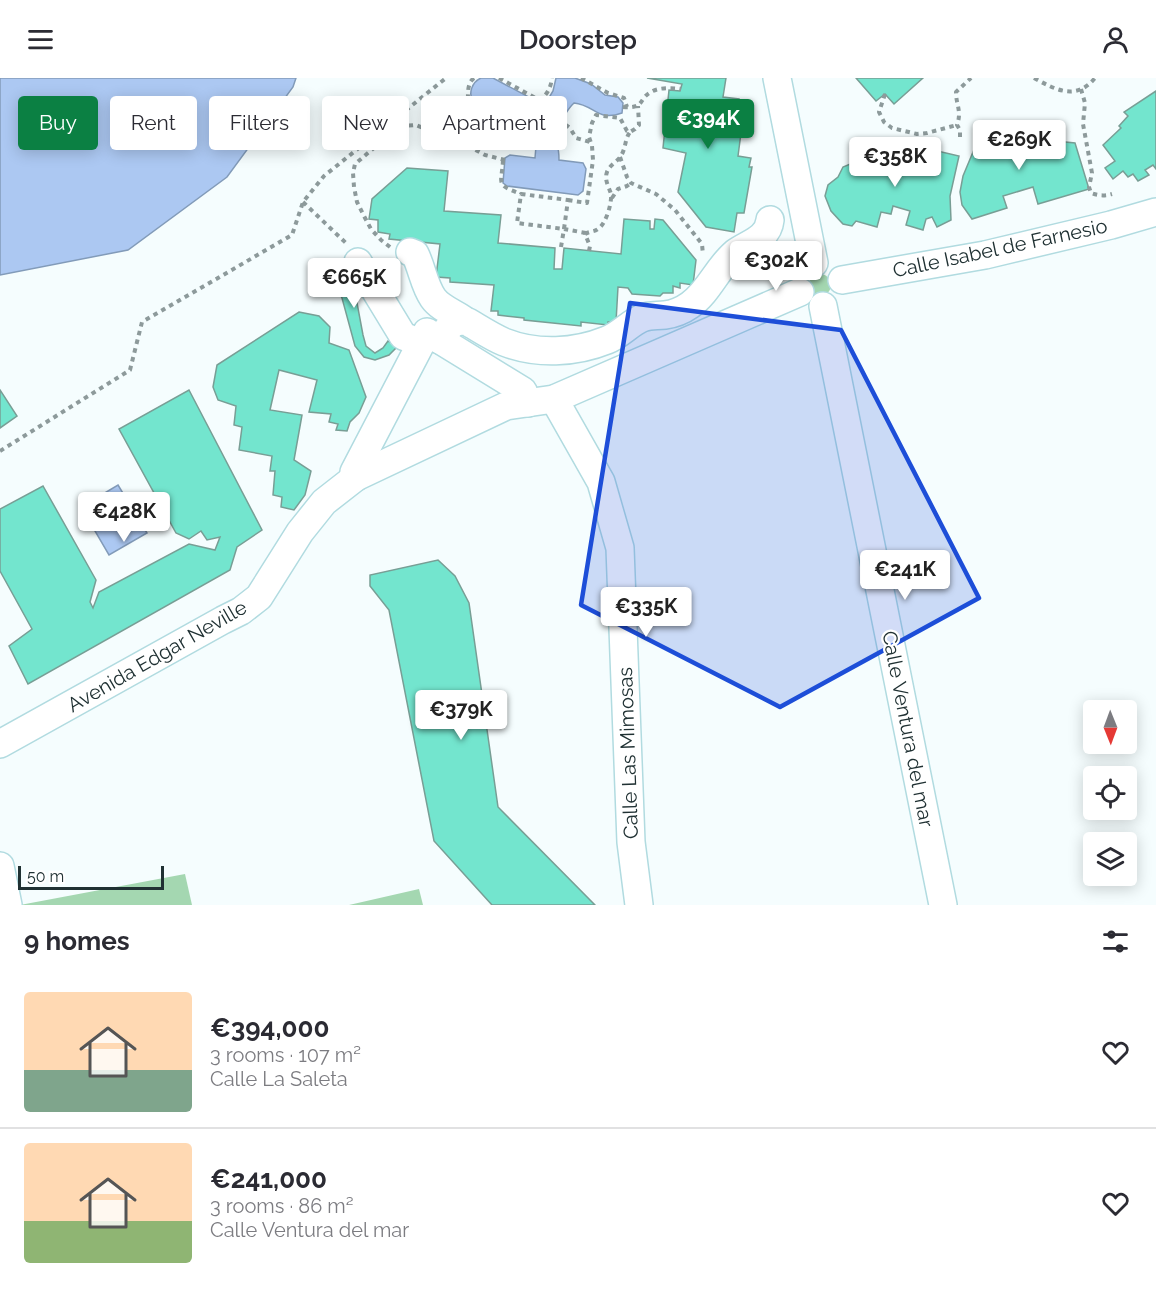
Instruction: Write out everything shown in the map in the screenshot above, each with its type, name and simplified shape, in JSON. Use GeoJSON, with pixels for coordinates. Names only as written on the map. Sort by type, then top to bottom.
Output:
{"type":"FeatureCollection","features":[{"type":"Feature","properties":{"kind":"street"},"geometry":{"type":"LineString","coordinates":[[777,78],[814,263]]}},
{"type":"Feature","properties":{"kind":"street","name":"Calle Isabel de Farnesio"},"geometry":{"type":"LineString","coordinates":[[842,280],[985,255],[1156,212]]}},
{"type":"Feature","properties":{"kind":"street"},"geometry":{"type":"LineString","coordinates":[[410,252],[415,254],[434,299],[464,320],[503,342],[529,350],[557,351],[585,348],[610,339],[639,319],[679,311],[691,304],[735,254],[764,235],[770,220]]}},
{"type":"Feature","properties":{"kind":"street","name":"Calle Las Mimosas"},"geometry":{"type":"LineString","coordinates":[[358,262],[403,336],[431,341],[541,401],[602,482],[620,548],[631,842],[639,905]]}},
{"type":"Feature","properties":{"kind":"street"},"geometry":{"type":"LineString","coordinates":[[822,262],[835,268],[842,280],[842,287],[836,300],[823,306],[806,301],[800,292],[798,281],[802,272],[810,265],[822,262]]}},
{"type":"Feature","properties":{"kind":"street","name":"Avenida Edgar Neville"},"geometry":{"type":"LineString","coordinates":[[0,744],[241,611],[259,597],[300,532],[324,502],[356,477],[506,406],[541,401],[800,292]]}},
{"type":"Feature","properties":{"kind":"street","name":"Calle Ventura del mar"},"geometry":{"type":"LineString","coordinates":[[823,306],[943,905]]}},
{"type":"Feature","properties":{"kind":"street"},"geometry":{"type":"LineString","coordinates":[[356,477],[354,472],[431,341],[454,322],[464,320]]}},
{"type":"Feature","properties":{"kind":"street"},"geometry":{"type":"LineString","coordinates":[[0,866],[8,905]]}},
{"type":"Feature","properties":{"kind":"path"},"geometry":{"type":"LineString","coordinates":[[0,451],[130,370],[142,322],[292,235],[303,202],[324,176],[446,78]]}},
{"type":"Feature","properties":{"kind":"path"},"geometry":{"type":"LineString","coordinates":[[474,78],[469,87],[468,101],[493,129],[508,134],[518,142],[525,144],[541,132],[559,129],[566,125],[576,138],[590,142]]}},
{"type":"Feature","properties":{"kind":"path"},"geometry":{"type":"LineString","coordinates":[[499,78],[539,100],[545,97],[552,78]]}},
{"type":"Feature","properties":{"kind":"path"},"geometry":{"type":"LineString","coordinates":[[580,78],[608,93],[624,98],[625,107],[638,106],[651,92],[681,89]]}},
{"type":"Feature","properties":{"kind":"path"},"geometry":{"type":"LineString","coordinates":[[960,137],[957,125],[960,109],[956,100],[956,92],[971,78]]}},
{"type":"Feature","properties":{"kind":"path"},"geometry":{"type":"LineString","coordinates":[[1034,78],[1058,90],[1076,92],[1088,86],[1095,78]]}},
{"type":"Feature","properties":{"kind":"path"},"geometry":{"type":"LineString","coordinates":[[1081,89],[1085,103],[1083,124],[1092,173],[1089,188],[1091,193],[1098,196],[1112,194]]}},
{"type":"Feature","properties":{"kind":"path"},"geometry":{"type":"LineString","coordinates":[[885,94],[879,112],[884,123],[892,128],[917,134],[957,125]]}},
{"type":"Feature","properties":{"kind":"path"},"geometry":{"type":"LineString","coordinates":[[611,200],[606,179],[607,171],[620,157],[627,136],[639,124],[638,106]]}},
{"type":"Feature","properties":{"kind":"path"},"geometry":{"type":"LineString","coordinates":[[410,252],[396,251],[371,229],[357,202],[354,187],[355,164],[404,126],[416,124],[485,155],[504,160],[500,181],[507,189],[521,194],[587,203],[593,160],[590,131],[596,115],[620,118],[630,132]]}},
{"type":"Feature","properties":{"kind":"path"},"geometry":{"type":"LineString","coordinates":[[620,157],[631,183],[656,194],[675,210],[702,244],[704,262],[716,274]]}},
{"type":"Feature","properties":{"kind":"path"},"geometry":{"type":"LineString","coordinates":[[521,194],[517,223],[587,233],[598,230],[618,189],[631,183]]}},
{"type":"Feature","properties":{"kind":"path"},"geometry":{"type":"LineString","coordinates":[[561,247],[568,200]]}},
{"type":"Feature","properties":{"kind":"path"},"geometry":{"type":"LineString","coordinates":[[303,202],[348,246],[358,262]]}},
{"type":"Feature","properties":{"kind":"path"},"geometry":{"type":"LineString","coordinates":[[587,233],[585,234],[590,246],[589,251]]}},
{"type":"Feature","properties":{"kind":"highlighted area"},"geometry":{"type":"Polygon","coordinates":[[[630,303],[841,330],[979,598],[780,707],[581,605],[630,303]]]}},
{"type":"Feature","properties":{"kind":"green space"},"geometry":{"type":"Polygon","coordinates":[[[820,274],[830,281],[831,285],[824,295],[820,296],[810,289],[809,285],[816,275],[820,274]]]}},
{"type":"Feature","properties":{"kind":"green space"},"geometry":{"type":"Polygon","coordinates":[[[185,874],[192,905],[20,905],[185,874]]]}},
{"type":"Feature","properties":{"kind":"green space"},"geometry":{"type":"Polygon","coordinates":[[[419,889],[423,905],[349,905],[419,889]]]}},
{"type":"Feature","properties":{"kind":"water"},"geometry":{"type":"Polygon","coordinates":[[[0,78],[296,78],[286,96],[209,96],[209,150],[247,150],[227,177],[128,250],[0,275],[0,78]]]}},
{"type":"Feature","properties":{"kind":"water"},"geometry":{"type":"Polygon","coordinates":[[[481,78],[493,78],[527,96],[471,96],[475,82],[481,78]]]}},
{"type":"Feature","properties":{"kind":"water"},"geometry":{"type":"Polygon","coordinates":[[[556,78],[575,78],[591,84],[605,95],[618,97],[623,103],[622,113],[607,116],[581,104],[574,103],[567,112],[567,96],[550,96],[556,78]]]}},
{"type":"Feature","properties":{"kind":"water"},"geometry":{"type":"Polygon","coordinates":[[[536,150],[558,150],[559,160],[583,163],[586,169],[583,191],[578,195],[507,186],[503,183],[505,158],[510,155],[535,158],[536,150]]]}},
{"type":"Feature","properties":{"kind":"water"},"geometry":{"type":"Polygon","coordinates":[[[118,485],[147,533],[109,555],[81,507],[118,485]]]}},
{"type":"Feature","properties":{"kind":"building"},"geometry":{"type":"Polygon","coordinates":[[[647,78],[726,78],[723,97],[739,99],[736,132],[741,133],[738,156],[751,158],[749,167],[752,167],[744,213],[737,213],[734,232],[706,227],[678,192],[686,153],[663,148],[669,90],[680,91],[682,84],[647,78]]]}},
{"type":"Feature","properties":{"kind":"building"},"geometry":{"type":"Polygon","coordinates":[[[856,78],[923,78],[894,104],[885,94],[876,101],[856,78]]]}},
{"type":"Feature","properties":{"kind":"building"},"geometry":{"type":"Polygon","coordinates":[[[1156,91],[1156,169],[1153,165],[1145,170],[1149,175],[1138,181],[1133,174],[1128,177],[1123,171],[1113,179],[1105,168],[1115,161],[1103,145],[1121,128],[1119,126],[1128,116],[1124,112],[1156,91]]]}},
{"type":"Feature","properties":{"kind":"building"},"geometry":{"type":"Polygon","coordinates":[[[1002,131],[1034,131],[1046,140],[1075,143],[1089,189],[1038,204],[1033,187],[1003,196],[1007,208],[972,219],[962,205],[960,192],[963,176],[978,140],[1002,131]]]}},
{"type":"Feature","properties":{"kind":"building"},"geometry":{"type":"Polygon","coordinates":[[[916,146],[959,156],[950,196],[951,220],[937,227],[932,217],[926,219],[923,230],[906,225],[910,211],[893,206],[891,214],[881,212],[877,227],[856,221],[852,226],[843,224],[831,211],[825,196],[828,185],[838,177],[843,167],[855,162],[873,161],[881,150],[902,153],[916,146]]]}},
{"type":"Feature","properties":{"kind":"building"},"geometry":{"type":"Polygon","coordinates":[[[407,168],[448,171],[444,211],[501,215],[498,243],[555,248],[554,269],[562,269],[564,248],[621,254],[624,219],[650,221],[650,229],[654,229],[655,219],[663,220],[696,260],[693,285],[680,283],[680,288],[673,286],[673,293],[663,293],[660,296],[632,294],[628,288],[618,287],[616,322],[608,322],[608,325],[581,322],[581,326],[498,315],[498,311],[491,311],[494,285],[450,282],[450,278],[436,277],[440,244],[389,239],[390,234],[378,232],[378,220],[369,219],[372,199],[407,168]]]}},
{"type":"Feature","properties":{"kind":"building"},"geometry":{"type":"Polygon","coordinates":[[[337,261],[348,265],[358,291],[357,303],[366,346],[375,353],[388,341],[398,346],[389,355],[375,360],[364,357],[355,346],[342,298],[325,267],[337,261]]]}},
{"type":"Feature","properties":{"kind":"building"},"geometry":{"type":"Polygon","coordinates":[[[299,312],[319,316],[330,327],[329,343],[349,350],[366,397],[347,431],[336,430],[338,424],[329,422],[331,414],[309,412],[317,380],[279,370],[270,410],[302,415],[294,460],[311,471],[305,495],[294,510],[281,507],[282,497],[273,495],[275,471],[270,471],[272,456],[239,450],[242,427],[234,425],[236,406],[218,400],[213,387],[217,365],[299,312]]]}},
{"type":"Feature","properties":{"kind":"building"},"geometry":{"type":"Polygon","coordinates":[[[0,390],[17,416],[0,428],[0,390]]]}},
{"type":"Feature","properties":{"kind":"building"},"geometry":{"type":"Polygon","coordinates":[[[189,390],[262,530],[237,547],[230,570],[28,684],[9,646],[32,629],[0,571],[0,509],[43,486],[96,580],[90,602],[93,608],[99,592],[189,544],[215,550],[220,537],[207,540],[201,531],[189,539],[176,533],[119,429],[189,390]]]}},
{"type":"Feature","properties":{"kind":"building"},"geometry":{"type":"Polygon","coordinates":[[[438,560],[455,576],[469,603],[498,807],[595,905],[492,905],[434,841],[389,610],[370,586],[370,575],[438,560]]]}}]}
